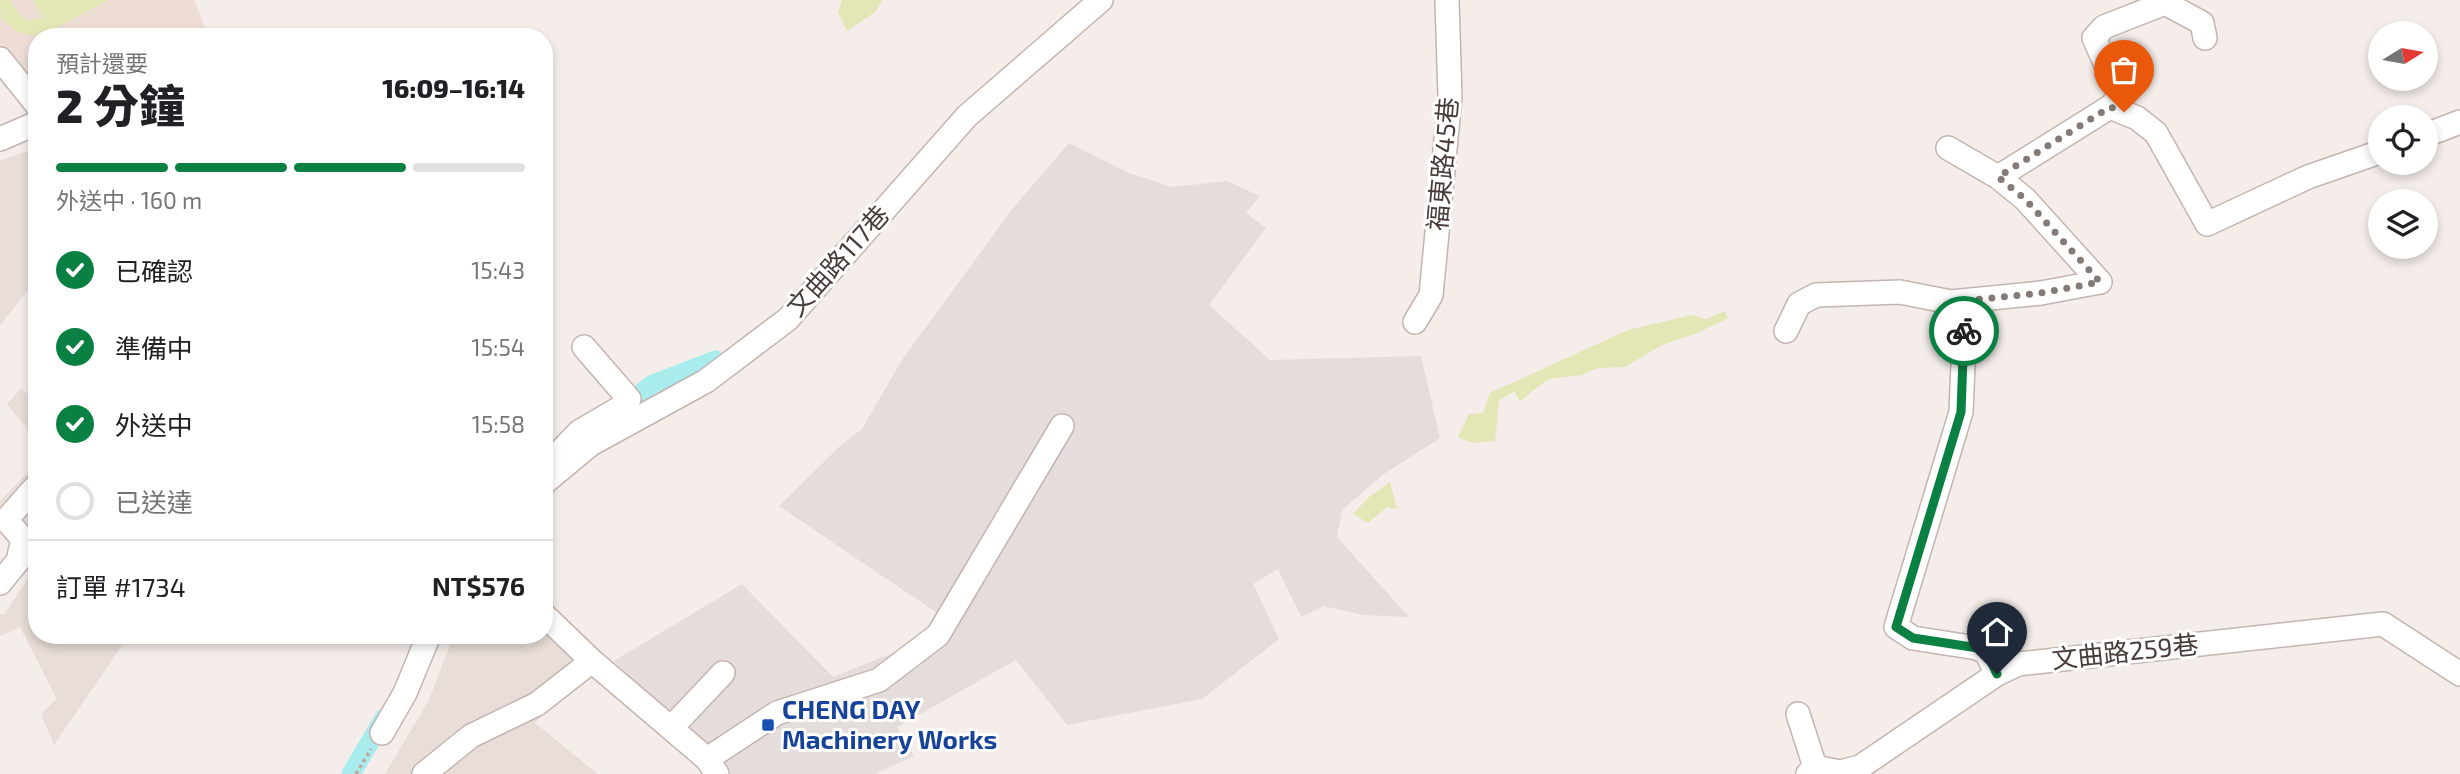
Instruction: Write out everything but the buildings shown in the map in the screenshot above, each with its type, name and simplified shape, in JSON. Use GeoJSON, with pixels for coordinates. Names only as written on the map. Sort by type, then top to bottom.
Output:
{"type":"FeatureCollection","features":[{"type":"Feature","properties":{"kind":"street","name":"文曲路117巷"},"geometry":{"type":"LineString","coordinates":[[553,476],[591,444],[706,381],[788,319],[967,116],[1101,0]]}},
{"type":"Feature","properties":{"kind":"street","name":"福東路45巷"},"geometry":{"type":"LineString","coordinates":[[1415,323],[1431,295],[1450,97],[1447,0]]}},
{"type":"Feature","properties":{"kind":"street"},"geometry":{"type":"LineString","coordinates":[[1998,177],[2110,107],[2120,96],[2095,38],[2104,27],[2165,3],[2202,23],[2206,38]]}},
{"type":"Feature","properties":{"kind":"street"},"geometry":{"type":"LineString","coordinates":[[0,59],[28,94]]}},
{"type":"Feature","properties":{"kind":"street"},"geometry":{"type":"LineString","coordinates":[[2110,107],[2137,118],[2156,133],[2207,223],[2308,177],[2368,156]]}},
{"type":"Feature","properties":{"kind":"street"},"geometry":{"type":"LineString","coordinates":[[2438,130],[2460,122]]}},
{"type":"Feature","properties":{"kind":"street"},"geometry":{"type":"LineString","coordinates":[[0,139],[28,127]]}},
{"type":"Feature","properties":{"kind":"street"},"geometry":{"type":"LineString","coordinates":[[1786,331],[1799,304],[1816,295],[1900,292],[1951,302],[2041,293],[2100,282],[2025,199],[1998,177],[1948,148]]}},
{"type":"Feature","properties":{"kind":"street"},"geometry":{"type":"LineString","coordinates":[[1951,302],[1965,317],[1961,412],[1896,627],[1913,638],[1978,648],[1986,652],[1997,674]]}},
{"type":"Feature","properties":{"kind":"street"},"geometry":{"type":"LineString","coordinates":[[553,458],[579,432],[625,405],[629,399],[584,347]]}},
{"type":"Feature","properties":{"kind":"street"},"geometry":{"type":"LineString","coordinates":[[553,624],[712,766],[777,713],[879,680],[938,635],[1062,426]]}},
{"type":"Feature","properties":{"kind":"street"},"geometry":{"type":"LineString","coordinates":[[0,583],[18,561],[23,539],[3,522],[28,495]]}},
{"type":"Feature","properties":{"kind":"street","name":"文曲路259巷"},"geometry":{"type":"LineString","coordinates":[[1812,771],[1841,773],[1860,767],[1997,674],[2018,664],[2383,624],[2460,674]]}},
{"type":"Feature","properties":{"kind":"street"},"geometry":{"type":"LineString","coordinates":[[382,733],[405,693],[425,644]]}},
{"type":"Feature","properties":{"kind":"street"},"geometry":{"type":"LineString","coordinates":[[424,774],[471,736],[537,704],[592,661]]}},
{"type":"Feature","properties":{"kind":"street"},"geometry":{"type":"LineString","coordinates":[[671,727],[723,673]]}},
{"type":"Feature","properties":{"kind":"street"},"geometry":{"type":"LineString","coordinates":[[1798,714],[1812,771]]}},
{"type":"Feature","properties":{"kind":"path"},"geometry":{"type":"LineString","coordinates":[[356,774],[382,733]]}},
{"type":"Feature","properties":{"kind":"shaded area"},"geometry":{"type":"Polygon","coordinates":[[[0,0],[194,0],[205,28],[28,28],[28,77],[0,44],[0,0]]]}},
{"type":"Feature","properties":{"kind":"shaded area"},"geometry":{"type":"Polygon","coordinates":[[[1069,143],[1129,173],[1172,187],[1227,181],[1260,196],[1246,213],[1266,228],[1209,305],[1270,360],[1421,356],[1440,438],[1384,474],[1342,510],[1337,537],[1409,617],[1363,615],[1324,606],[1301,617],[1278,569],[1253,584],[1279,639],[1202,699],[1067,725],[1016,660],[897,727],[914,756],[875,774],[725,774],[720,763],[614,661],[742,584],[833,677],[933,637],[943,617],[779,506],[840,446],[862,429],[902,360],[1013,208],[1069,143]]]}},
{"type":"Feature","properties":{"kind":"shaded area"},"geometry":{"type":"Polygon","coordinates":[[[28,151],[28,290],[0,325],[0,161],[28,151]]]}},
{"type":"Feature","properties":{"kind":"shaded area"},"geometry":{"type":"Polygon","coordinates":[[[21,388],[28,395],[28,430],[7,404],[21,388]]]}},
{"type":"Feature","properties":{"kind":"shaded area"},"geometry":{"type":"Polygon","coordinates":[[[28,472],[28,558],[0,529],[0,501],[28,472]]]}},
{"type":"Feature","properties":{"kind":"shaded area"},"geometry":{"type":"Polygon","coordinates":[[[28,578],[28,643],[20,627],[0,636],[0,614],[4,615],[28,578]]]}},
{"type":"Feature","properties":{"kind":"shaded area"},"geometry":{"type":"Polygon","coordinates":[[[553,636],[593,674],[559,698],[535,723],[598,774],[385,774],[429,700],[451,644],[553,644],[553,636]]]}},
{"type":"Feature","properties":{"kind":"shaded area"},"geometry":{"type":"Polygon","coordinates":[[[29,644],[123,644],[54,745],[41,714],[57,699],[29,644]]]}},
{"type":"Feature","properties":{"kind":"green space"},"geometry":{"type":"Polygon","coordinates":[[[0,0],[10,0],[20,16],[28,20],[43,18],[33,0],[109,0],[55,28],[28,28],[28,34],[18,31],[1,17],[0,0]]]}},
{"type":"Feature","properties":{"kind":"green space"},"geometry":{"type":"Polygon","coordinates":[[[842,0],[883,0],[875,12],[847,31],[838,12],[842,0]]]}},
{"type":"Feature","properties":{"kind":"green space"},"geometry":{"type":"Polygon","coordinates":[[[1725,311],[1728,318],[1695,334],[1662,345],[1625,367],[1598,368],[1582,375],[1548,379],[1520,401],[1514,391],[1499,401],[1495,441],[1473,443],[1458,437],[1469,414],[1483,413],[1490,393],[1628,330],[1692,315],[1706,319],[1725,311]]]}},
{"type":"Feature","properties":{"kind":"green space"},"geometry":{"type":"Polygon","coordinates":[[[1390,482],[1397,509],[1387,507],[1368,523],[1353,514],[1368,498],[1390,482]]]}},
{"type":"Feature","properties":{"kind":"waterway"},"geometry":{"type":"LineString","coordinates":[[618,410],[653,384],[715,360]]}},
{"type":"Feature","properties":{"kind":"waterway"},"geometry":{"type":"LineString","coordinates":[[351,774],[384,718]]}},
{"type":"Feature","properties":{"kind":"way so far"},"geometry":{"type":"LineString","coordinates":[[1964,331],[1965,317],[1951,302],[2041,293],[2100,282],[2025,199],[1998,177],[2110,107],[2124,112]]}},
{"type":"Feature","properties":{"kind":"place","name":"CHENG DAY Machinery Works"},"geometry":{"type":"Point","coordinates":[768,725]}},
{"type":"Feature","properties":{"kind":"route"},"geometry":{"type":"LineString","coordinates":[[1964,331],[1961,412],[1896,627],[1913,638],[1978,648],[1986,652],[1997,674]]}}]}
